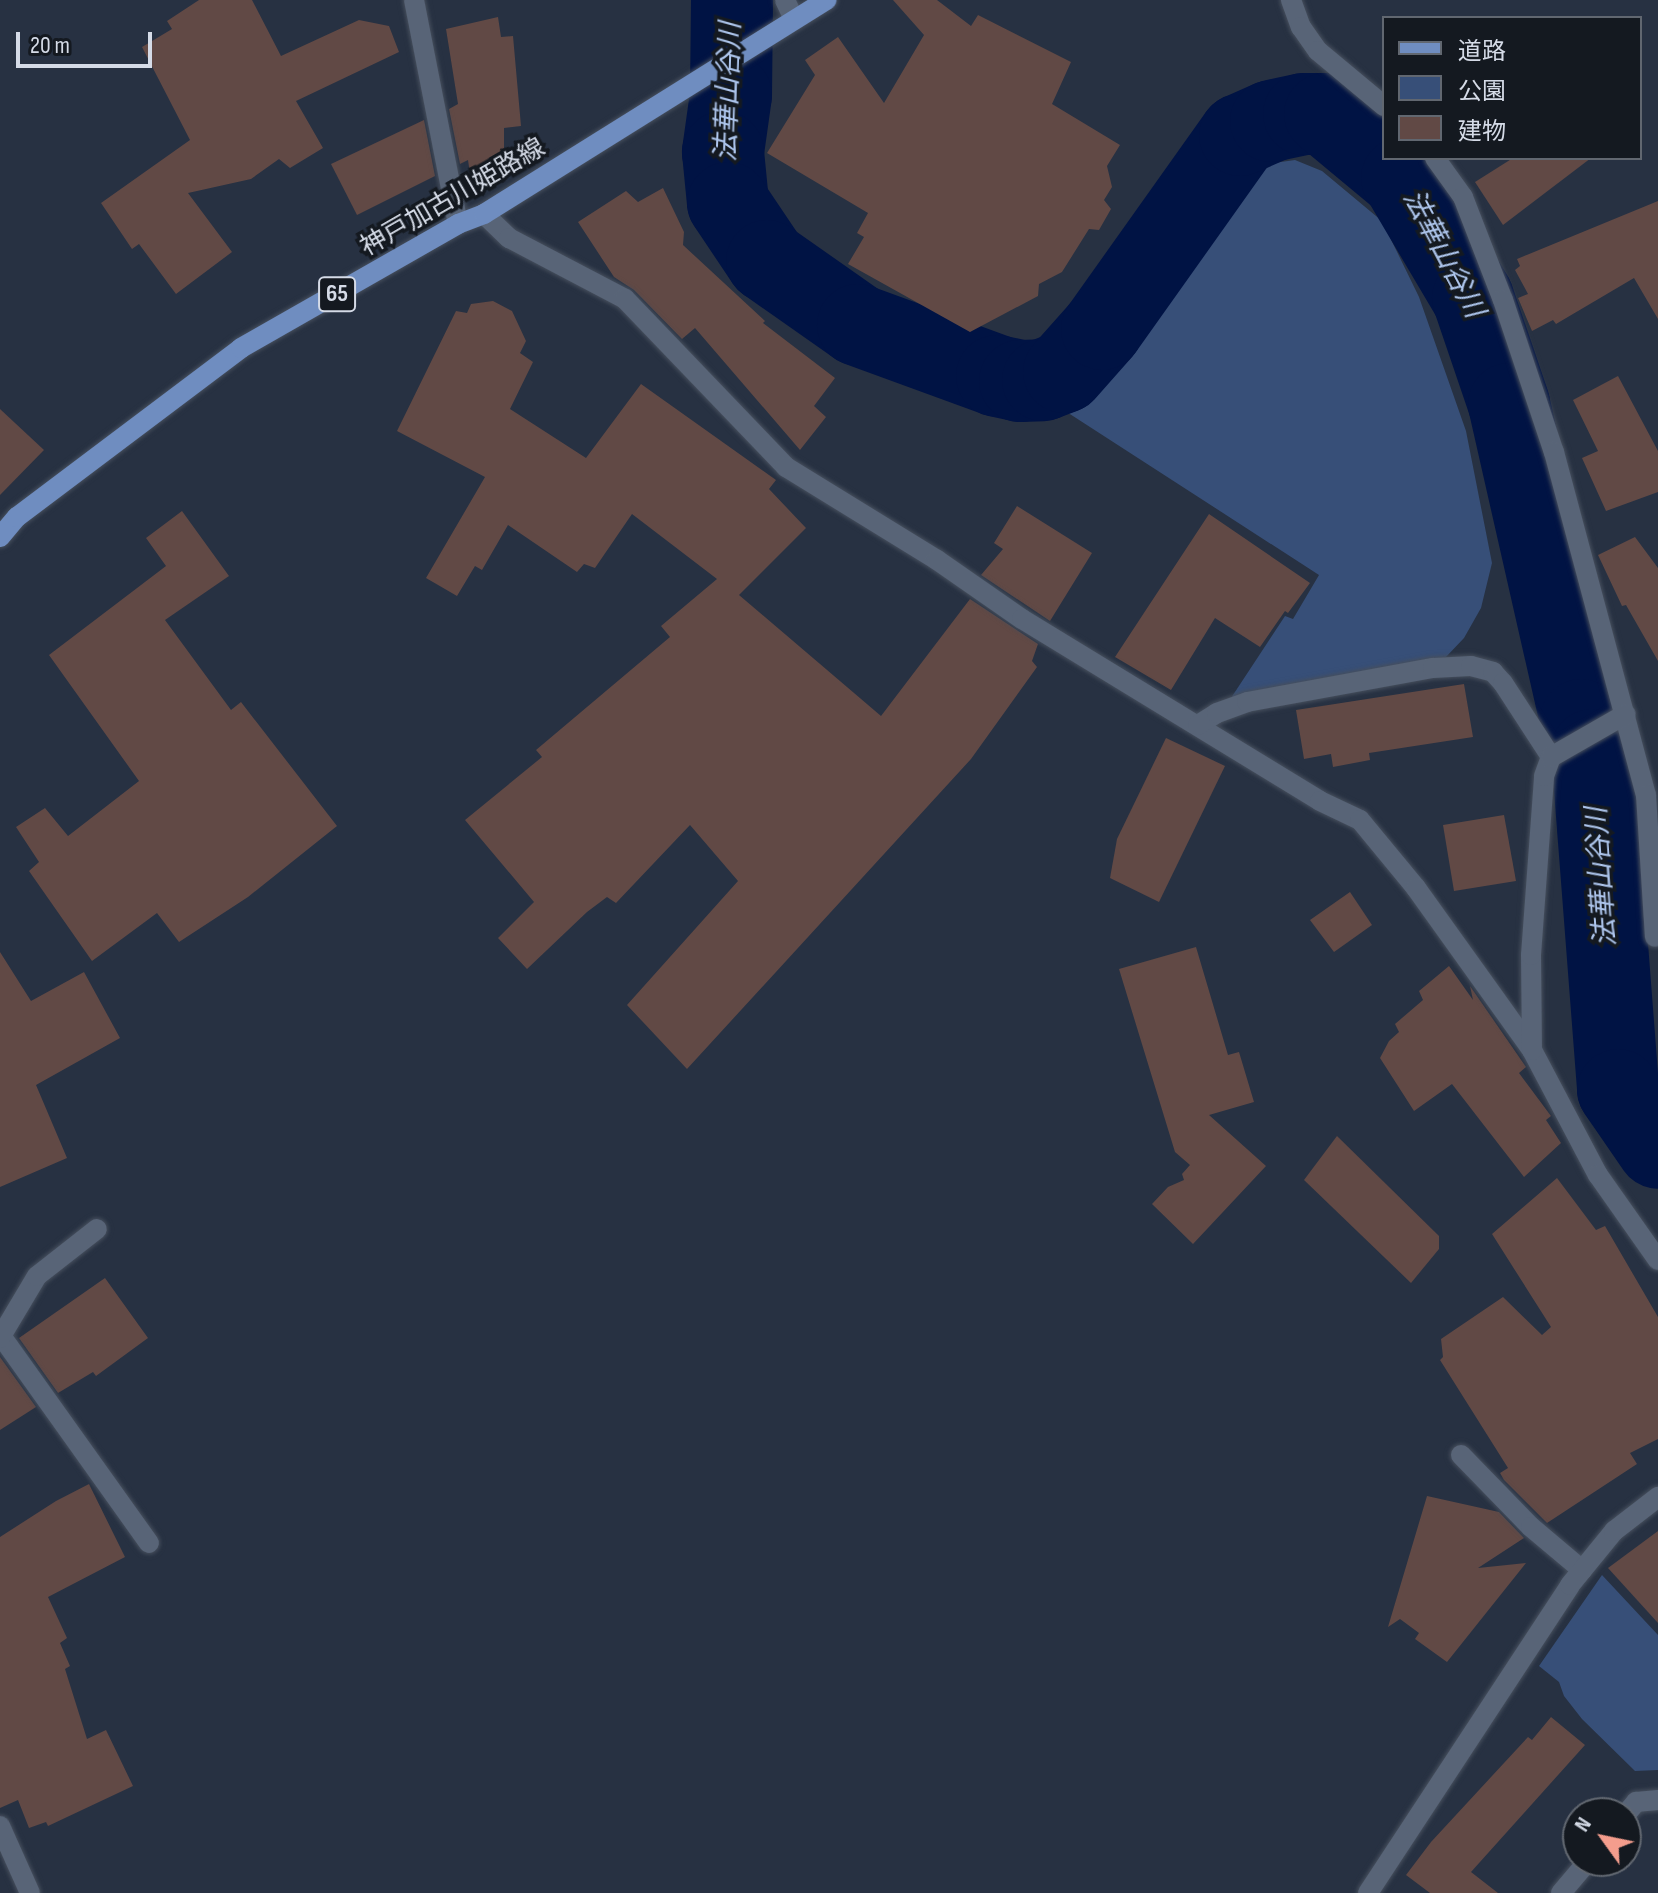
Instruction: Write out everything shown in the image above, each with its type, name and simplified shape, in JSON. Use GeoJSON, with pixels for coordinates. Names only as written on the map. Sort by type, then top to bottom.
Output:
{"type":"FeatureCollection","features":[{"type":"Feature","properties":{"kind":"main road","name":"神戸加古川姫路線"},"geometry":{"type":"LineString","coordinates":[[0,537],[17,517],[241,348],[458,224],[484,214],[827,0]]}},
{"type":"Feature","properties":{"kind":"street"},"geometry":{"type":"LineString","coordinates":[[414,0],[458,224]]}},
{"type":"Feature","properties":{"kind":"street"},"geometry":{"type":"LineString","coordinates":[[785,0],[794,19]]}},
{"type":"Feature","properties":{"kind":"street"},"geometry":{"type":"LineString","coordinates":[[1291,0],[1301,27],[1318,51],[1382,104]]}},
{"type":"Feature","properties":{"kind":"street"},"geometry":{"type":"LineString","coordinates":[[1436,160],[1463,197],[1503,300],[1554,452],[1646,795],[1655,937]]}},
{"type":"Feature","properties":{"kind":"street"},"geometry":{"type":"LineString","coordinates":[[484,214],[509,238],[625,299],[786,467],[937,560],[1022,619],[1320,801],[1360,820],[1416,888],[1532,1050],[1598,1175],[1658,1260]]}},
{"type":"Feature","properties":{"kind":"street"},"geometry":{"type":"LineString","coordinates":[[1198,725],[1217,713],[1247,702],[1433,668],[1471,666],[1493,672],[1551,757],[1541,800],[1531,955],[1532,1050]]}},
{"type":"Feature","properties":{"kind":"street"},"geometry":{"type":"LineString","coordinates":[[1551,757],[1626,714]]}},
{"type":"Feature","properties":{"kind":"street"},"geometry":{"type":"LineString","coordinates":[[97,1229],[37,1276],[1,1338],[149,1543]]}},
{"type":"Feature","properties":{"kind":"street"},"geometry":{"type":"LineString","coordinates":[[1461,1455],[1531,1527],[1582,1570]]}},
{"type":"Feature","properties":{"kind":"street"},"geometry":{"type":"LineString","coordinates":[[1368,1893],[1582,1570],[1614,1531],[1658,1497]]}},
{"type":"Feature","properties":{"kind":"street"},"geometry":{"type":"LineString","coordinates":[[0,1826],[30,1893]]}},
{"type":"Feature","properties":{"kind":"street"},"geometry":{"type":"LineString","coordinates":[[1561,1893],[1574,1877]]}},
{"type":"Feature","properties":{"kind":"green space"},"geometry":{"type":"Polygon","coordinates":[[[1295,160],[1322,171],[1382,221],[1419,297],[1466,431],[1492,563],[1481,608],[1464,638],[1446,657],[1231,698],[1285,616],[1293,619],[1319,575],[1059,407],[1085,368],[1163,272],[1194,224],[1223,194],[1259,165],[1295,160]]]}},
{"type":"Feature","properties":{"kind":"green space"},"geometry":{"type":"Polygon","coordinates":[[[1602,1575],[1658,1635],[1658,1770],[1635,1771],[1582,1719],[1564,1696],[1559,1682],[1539,1666],[1602,1575]]]}},
{"type":"Feature","properties":{"kind":"building"},"geometry":{"type":"Polygon","coordinates":[[[199,0],[252,0],[281,56],[359,20],[389,26],[399,52],[296,101],[323,148],[290,168],[279,159],[251,179],[188,193],[232,252],[176,294],[139,244],[132,249],[101,203],[190,140],[142,47],[172,29],[167,21],[199,0]]]}},
{"type":"Feature","properties":{"kind":"building"},"geometry":{"type":"Polygon","coordinates":[[[893,0],[937,0],[971,26],[978,15],[1071,62],[1052,104],[1120,145],[1107,166],[1112,187],[1104,200],[1111,209],[1099,230],[1089,229],[1062,272],[1039,284],[1038,296],[970,332],[848,264],[864,237],[857,233],[868,213],[767,153],[815,75],[805,60],[838,37],[884,103],[924,35],[893,0]]]}},
{"type":"Feature","properties":{"kind":"building"},"geometry":{"type":"Polygon","coordinates":[[[498,17],[501,37],[513,36],[521,126],[504,128],[504,155],[470,174],[468,160],[460,164],[449,109],[458,104],[446,29],[498,17]]]}},
{"type":"Feature","properties":{"kind":"building"},"geometry":{"type":"Polygon","coordinates":[[[424,120],[435,176],[357,215],[331,164],[424,120]]]}},
{"type":"Feature","properties":{"kind":"building"},"geometry":{"type":"Polygon","coordinates":[[[1510,160],[1588,160],[1503,225],[1475,182],[1510,160]]]}},
{"type":"Feature","properties":{"kind":"building"},"geometry":{"type":"Polygon","coordinates":[[[663,188],[684,232],[683,245],[765,321],[763,323],[835,378],[814,406],[826,417],[800,450],[695,328],[682,339],[634,290],[614,277],[578,222],[626,191],[638,202],[663,188]]]}},
{"type":"Feature","properties":{"kind":"building"},"geometry":{"type":"Polygon","coordinates":[[[1658,201],[1658,319],[1634,278],[1556,324],[1553,320],[1532,331],[1518,298],[1528,294],[1515,270],[1520,266],[1517,259],[1658,201]]]}},
{"type":"Feature","properties":{"kind":"building"},"geometry":{"type":"Polygon","coordinates":[[[493,301],[512,311],[526,341],[520,353],[533,362],[510,409],[586,458],[641,384],[776,480],[769,489],[806,528],[739,595],[881,716],[970,599],[1038,644],[1032,661],[1037,667],[971,759],[687,1069],[627,1005],[738,881],[690,825],[616,903],[607,897],[527,969],[498,938],[534,902],[465,820],[542,757],[536,750],[670,637],[661,626],[717,579],[632,514],[595,568],[584,564],[577,572],[508,525],[482,570],[475,566],[457,596],[426,578],[485,477],[397,431],[456,311],[467,313],[471,304],[493,301]]]}},
{"type":"Feature","properties":{"kind":"building"},"geometry":{"type":"Polygon","coordinates":[[[1618,376],[1658,451],[1658,492],[1606,511],[1582,458],[1598,451],[1573,400],[1618,376]]]}},
{"type":"Feature","properties":{"kind":"building"},"geometry":{"type":"Polygon","coordinates":[[[0,409],[44,450],[0,495],[0,409]]]}},
{"type":"Feature","properties":{"kind":"building"},"geometry":{"type":"Polygon","coordinates":[[[1017,506],[1092,553],[1050,621],[981,575],[1003,549],[994,543],[1017,506]]]}},
{"type":"Feature","properties":{"kind":"building"},"geometry":{"type":"Polygon","coordinates":[[[182,511],[229,576],[165,620],[231,710],[241,702],[337,826],[248,897],[179,942],[157,913],[92,961],[29,871],[39,862],[16,827],[45,808],[68,836],[139,781],[49,655],[166,566],[146,538],[182,511]]]}},
{"type":"Feature","properties":{"kind":"building"},"geometry":{"type":"Polygon","coordinates":[[[1209,514],[1310,583],[1288,613],[1285,611],[1260,647],[1215,618],[1171,690],[1115,657],[1209,514]]]}},
{"type":"Feature","properties":{"kind":"building"},"geometry":{"type":"Polygon","coordinates":[[[1635,537],[1658,568],[1658,661],[1626,605],[1622,606],[1598,555],[1635,537]]]}},
{"type":"Feature","properties":{"kind":"building"},"geometry":{"type":"Polygon","coordinates":[[[1464,684],[1473,737],[1369,753],[1370,760],[1333,767],[1331,754],[1304,759],[1296,710],[1464,684]]]}},
{"type":"Feature","properties":{"kind":"building"},"geometry":{"type":"Polygon","coordinates":[[[1166,738],[1225,766],[1159,902],[1110,878],[1117,839],[1166,738]]]}},
{"type":"Feature","properties":{"kind":"building"},"geometry":{"type":"Polygon","coordinates":[[[1504,815],[1516,881],[1454,891],[1443,825],[1504,815]]]}},
{"type":"Feature","properties":{"kind":"building"},"geometry":{"type":"Polygon","coordinates":[[[1350,892],[1372,925],[1334,952],[1310,920],[1350,892]]]}},
{"type":"Feature","properties":{"kind":"building"},"geometry":{"type":"Polygon","coordinates":[[[1196,947],[1228,1055],[1239,1052],[1254,1102],[1209,1115],[1266,1166],[1193,1244],[1152,1204],[1168,1187],[1184,1180],[1182,1174],[1190,1165],[1175,1152],[1119,969],[1196,947]]]}},
{"type":"Feature","properties":{"kind":"building"},"geometry":{"type":"Polygon","coordinates":[[[0,952],[31,1001],[84,972],[120,1038],[36,1085],[67,1158],[0,1187],[0,952]]]}},
{"type":"Feature","properties":{"kind":"building"},"geometry":{"type":"Polygon","coordinates":[[[1449,966],[1473,1000],[1470,986],[1526,1067],[1519,1073],[1551,1116],[1546,1120],[1561,1143],[1524,1177],[1452,1084],[1414,1111],[1380,1058],[1389,1041],[1399,1032],[1395,1024],[1423,1000],[1419,991],[1449,966]]]}},
{"type":"Feature","properties":{"kind":"building"},"geometry":{"type":"Polygon","coordinates":[[[1337,1136],[1439,1236],[1439,1249],[1411,1283],[1304,1180],[1337,1136]]]}},
{"type":"Feature","properties":{"kind":"building"},"geometry":{"type":"Polygon","coordinates":[[[1557,1178],[1596,1230],[1605,1226],[1658,1317],[1658,1439],[1630,1453],[1637,1464],[1547,1523],[1504,1480],[1500,1473],[1508,1468],[1440,1360],[1443,1357],[1441,1339],[1503,1297],[1542,1335],[1551,1327],[1492,1234],[1557,1178]]]}},
{"type":"Feature","properties":{"kind":"building"},"geometry":{"type":"Polygon","coordinates":[[[105,1278],[148,1338],[96,1376],[93,1372],[58,1393],[19,1338],[105,1278]]]}},
{"type":"Feature","properties":{"kind":"building"},"geometry":{"type":"Polygon","coordinates":[[[0,1357],[36,1407],[0,1430],[0,1357]]]}},
{"type":"Feature","properties":{"kind":"building"},"geometry":{"type":"Polygon","coordinates":[[[89,1484],[125,1557],[48,1597],[67,1638],[60,1643],[70,1666],[65,1669],[87,1739],[106,1730],[133,1786],[48,1826],[46,1822],[29,1828],[18,1800],[0,1808],[0,1537],[89,1484]]]}},
{"type":"Feature","properties":{"kind":"building"},"geometry":{"type":"Polygon","coordinates":[[[1427,1496],[1499,1512],[1524,1538],[1478,1568],[1526,1563],[1447,1662],[1415,1639],[1419,1633],[1400,1619],[1388,1627],[1427,1496]]]}},
{"type":"Feature","properties":{"kind":"building"},"geometry":{"type":"Polygon","coordinates":[[[1658,1531],[1658,1623],[1608,1568],[1658,1531]]]}},
{"type":"Feature","properties":{"kind":"building"},"geometry":{"type":"Polygon","coordinates":[[[1551,1717],[1585,1745],[1471,1872],[1498,1893],[1430,1893],[1406,1875],[1431,1842],[1528,1737],[1532,1740],[1551,1717]]]}},
{"type":"Feature","properties":{"kind":"waterway","name":"法華山谷川"},"geometry":{"type":"LineString","coordinates":[[732,0],[731,95],[723,152],[728,203],[767,261],[858,325],[997,376],[1020,381],[1043,380],[1064,372],[1102,329],[1240,135],[1271,121],[1304,114],[1325,114],[1402,178],[1473,298],[1509,404],[1581,720],[1592,750],[1618,1090],[1658,1148]]}}]}
